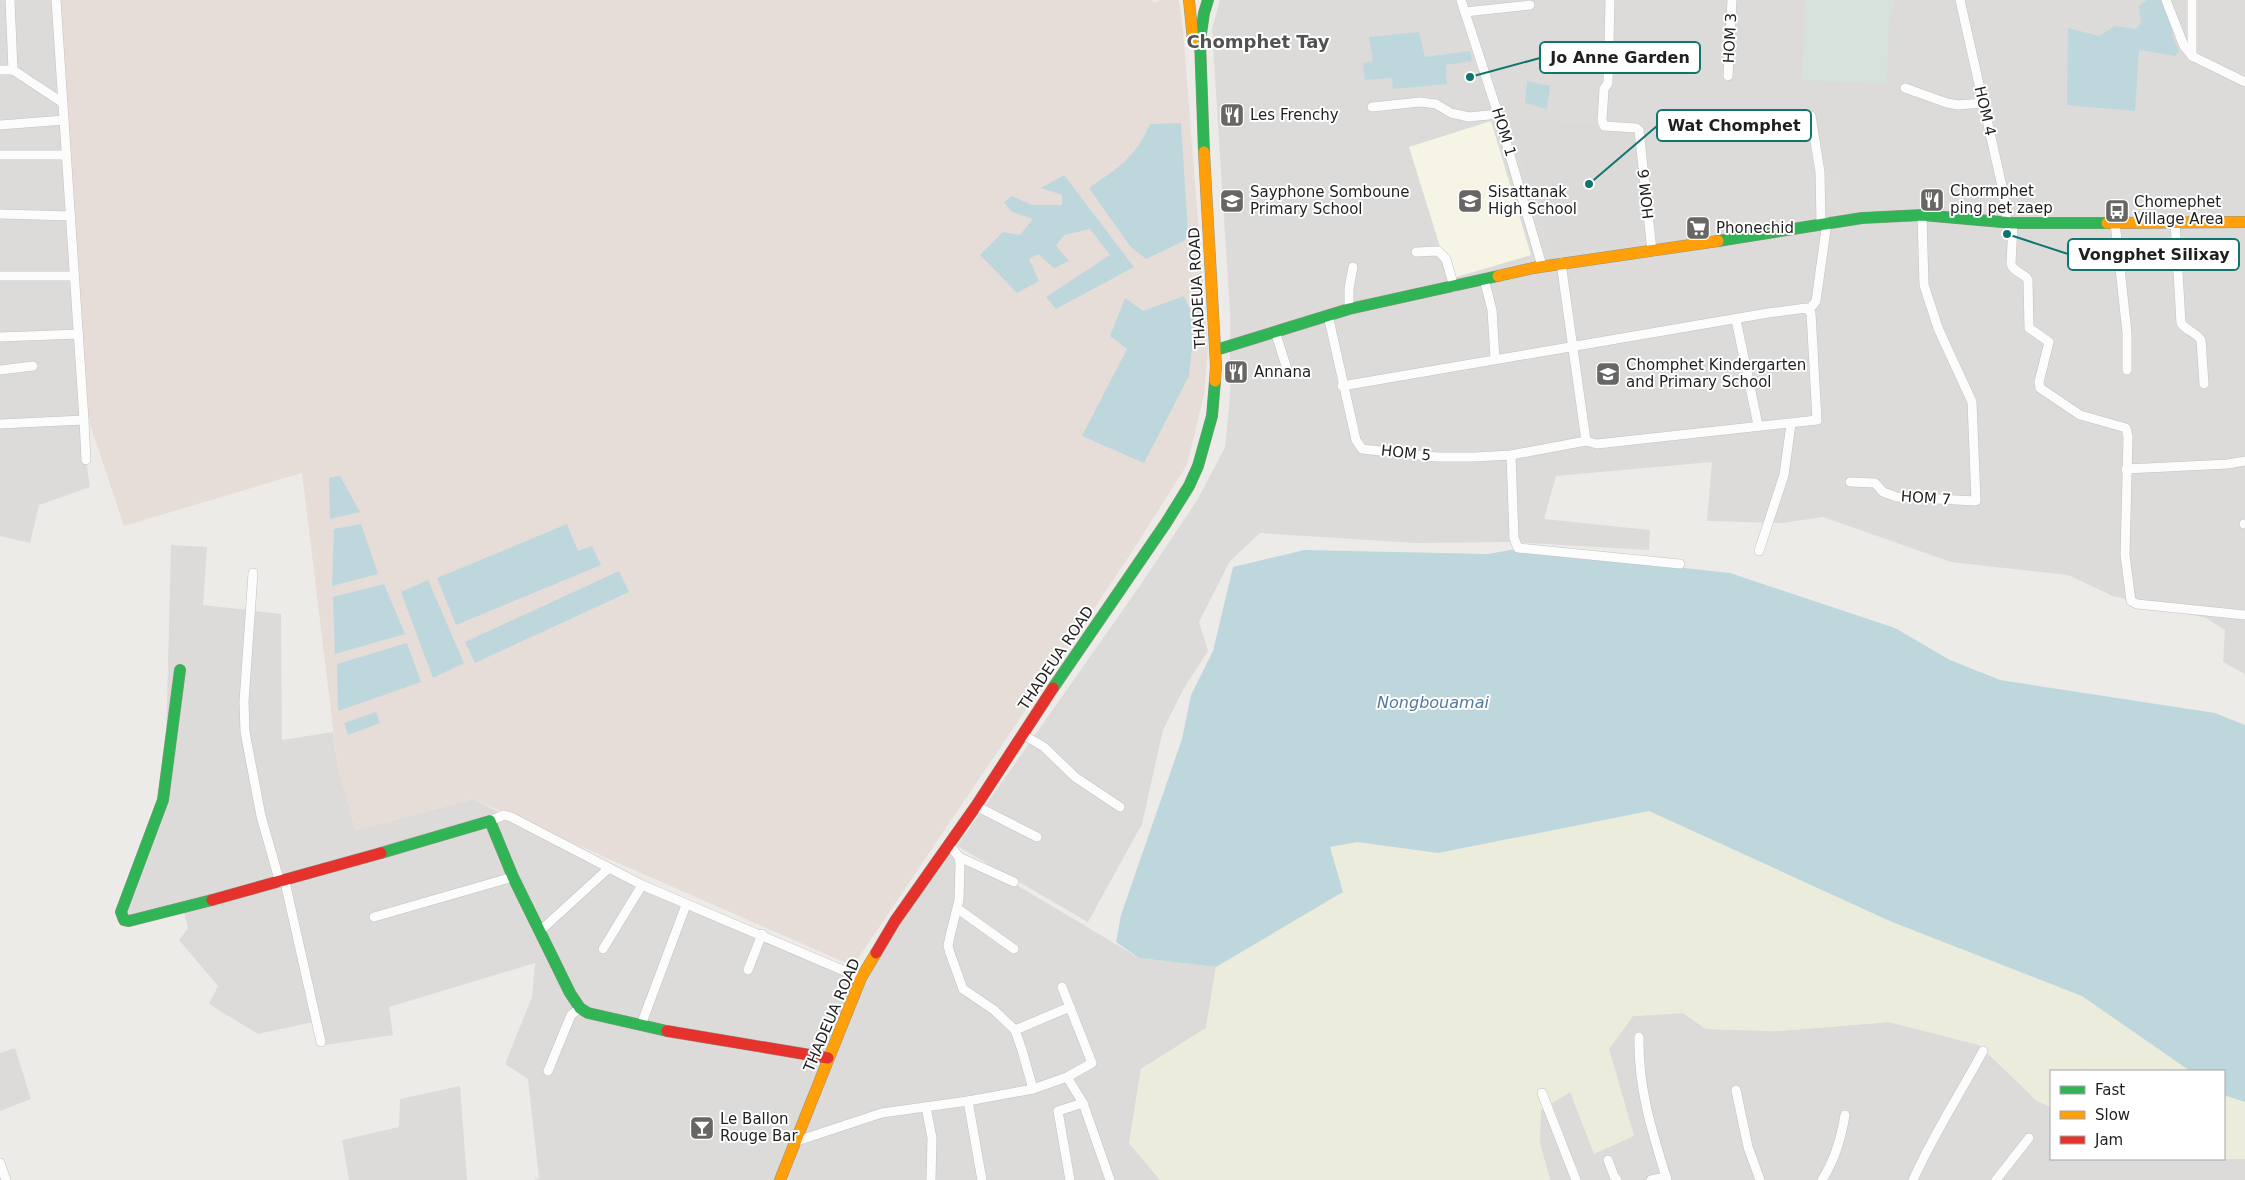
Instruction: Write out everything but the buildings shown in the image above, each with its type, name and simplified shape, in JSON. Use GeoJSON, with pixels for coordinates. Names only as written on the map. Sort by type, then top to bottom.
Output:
{"type":"FeatureCollection","features":[{"type":"Feature","properties":{"kind":"street"},"geometry":{"type":"LineString","coordinates":[[10,0],[13,70]]}},
{"type":"Feature","properties":{"kind":"street"},"geometry":{"type":"LineString","coordinates":[[56,0],[86,460]]}},
{"type":"Feature","properties":{"kind":"street","name":"THADEUA ROAD"},"geometry":{"type":"LineString","coordinates":[[780,1180],[861,978],[895,921],[976,806],[1022,734],[1166,523],[1189,486],[1204,449],[1216,390],[1216,350],[1202,115],[1189,0]]}},
{"type":"Feature","properties":{"kind":"street","name":"THADEUA ROAD"},"geometry":{"type":"LineString","coordinates":[[1202,115],[1204,92],[1201,23],[1208,0]]}},
{"type":"Feature","properties":{"kind":"street","name":"HOM 1"},"geometry":{"type":"LineString","coordinates":[[1461,0],[1498,114],[1542,266]]}},
{"type":"Feature","properties":{"kind":"street","name":"HOM 6"},"geometry":{"type":"LineString","coordinates":[[1610,0],[1608,83],[1604,89],[1602,124],[1639,128],[1652,251]]}},
{"type":"Feature","properties":{"kind":"street","name":"HOM 3"},"geometry":{"type":"LineString","coordinates":[[1728,76],[1732,0]]}},
{"type":"Feature","properties":{"kind":"street","name":"HOM 4"},"geometry":{"type":"LineString","coordinates":[[1960,0],[2010,223],[2011,264],[2014,269],[2028,280],[2029,328],[2049,342],[2039,382],[2040,388],[2080,415],[2126,428],[2128,437],[2126,469]]}},
{"type":"Feature","properties":{"kind":"street"},"geometry":{"type":"LineString","coordinates":[[2166,0],[2184,46],[2192,56],[2245,82]]}},
{"type":"Feature","properties":{"kind":"street"},"geometry":{"type":"LineString","coordinates":[[2192,0],[2192,56]]}},
{"type":"Feature","properties":{"kind":"street"},"geometry":{"type":"LineString","coordinates":[[1465,12],[1530,5]]}},
{"type":"Feature","properties":{"kind":"street"},"geometry":{"type":"LineString","coordinates":[[0,70],[13,70],[63,103]]}},
{"type":"Feature","properties":{"kind":"street"},"geometry":{"type":"LineString","coordinates":[[1905,88],[1958,105],[1983,103]]}},
{"type":"Feature","properties":{"kind":"street"},"geometry":{"type":"LineString","coordinates":[[1372,106],[1420,102],[1436,104],[1451,113],[1469,117],[1498,114]]}},
{"type":"Feature","properties":{"kind":"street"},"geometry":{"type":"LineString","coordinates":[[1342,386],[1806,308],[1809,310],[1816,301],[1824,223],[1820,172],[1812,116]]}},
{"type":"Feature","properties":{"kind":"street"},"geometry":{"type":"LineString","coordinates":[[0,126],[64,120]]}},
{"type":"Feature","properties":{"kind":"street"},"geometry":{"type":"LineString","coordinates":[[0,155],[66,155]]}},
{"type":"Feature","properties":{"kind":"street"},"geometry":{"type":"LineString","coordinates":[[0,214],[71,216]]}},
{"type":"Feature","properties":{"kind":"street"},"geometry":{"type":"LineString","coordinates":[[1216,350],[1349,309],[1542,266],[1862,218],[1922,216],[2010,223],[2245,222]]}},
{"type":"Feature","properties":{"kind":"street","name":"HOM 7"},"geometry":{"type":"LineString","coordinates":[[1850,482],[1875,483],[1883,492],[1897,496],[1976,501],[1972,402],[1938,328],[1924,285],[1922,216]]}},
{"type":"Feature","properties":{"kind":"street"},"geometry":{"type":"LineString","coordinates":[[2175,221],[2181,323],[2186,330],[2198,336],[2201,340],[2204,384]]}},
{"type":"Feature","properties":{"kind":"street"},"geometry":{"type":"LineString","coordinates":[[2115,222],[2127,334],[2127,370]]}},
{"type":"Feature","properties":{"kind":"street"},"geometry":{"type":"LineString","coordinates":[[1416,252],[1438,251],[1446,259],[1454,286]]}},
{"type":"Feature","properties":{"kind":"street"},"geometry":{"type":"LineString","coordinates":[[1561,263],[1586,441]]}},
{"type":"Feature","properties":{"kind":"street"},"geometry":{"type":"LineString","coordinates":[[1349,309],[1349,288],[1354,267]]}},
{"type":"Feature","properties":{"kind":"street"},"geometry":{"type":"LineString","coordinates":[[0,276],[74,276]]}},
{"type":"Feature","properties":{"kind":"street"},"geometry":{"type":"LineString","coordinates":[[1484,279],[1492,310],[1495,359]]}},
{"type":"Feature","properties":{"kind":"street","name":"HOM 5"},"geometry":{"type":"LineString","coordinates":[[1328,315],[1342,386],[1356,440],[1362,449],[1436,457],[1511,455],[1586,441],[1597,444],[1817,420],[1811,313],[1809,310]]}},
{"type":"Feature","properties":{"kind":"street"},"geometry":{"type":"LineString","coordinates":[[1736,320],[1758,425]]}},
{"type":"Feature","properties":{"kind":"street"},"geometry":{"type":"LineString","coordinates":[[1275,331],[1286,366]]}},
{"type":"Feature","properties":{"kind":"street"},"geometry":{"type":"LineString","coordinates":[[0,338],[78,334]]}},
{"type":"Feature","properties":{"kind":"street"},"geometry":{"type":"LineString","coordinates":[[0,370],[34,366]]}},
{"type":"Feature","properties":{"kind":"street"},"geometry":{"type":"LineString","coordinates":[[0,424],[84,420]]}},
{"type":"Feature","properties":{"kind":"street"},"geometry":{"type":"LineString","coordinates":[[1759,552],[1784,475],[1791,424]]}},
{"type":"Feature","properties":{"kind":"street"},"geometry":{"type":"LineString","coordinates":[[1511,455],[1514,538],[1518,548],[1680,564]]}},
{"type":"Feature","properties":{"kind":"street"},"geometry":{"type":"LineString","coordinates":[[2245,461],[2228,464],[2126,469],[2125,555],[2131,601],[2137,604],[2245,614]]}},
{"type":"Feature","properties":{"kind":"street"},"geometry":{"type":"LineString","coordinates":[[253,573],[244,702],[245,732],[261,816],[282,882],[321,1042]]}},
{"type":"Feature","properties":{"kind":"street"},"geometry":{"type":"LineString","coordinates":[[180,670],[162,800],[120,912],[124,920],[129,921],[282,882],[507,816],[642,885],[686,905],[762,934],[861,978]]}},
{"type":"Feature","properties":{"kind":"street"},"geometry":{"type":"LineString","coordinates":[[1022,734],[1044,747],[1075,777],[1120,807]]}},
{"type":"Feature","properties":{"kind":"street"},"geometry":{"type":"LineString","coordinates":[[976,806],[1038,837]]}},
{"type":"Feature","properties":{"kind":"street"},"geometry":{"type":"LineString","coordinates":[[490,821],[514,877],[570,993],[580,1008],[588,1013],[665,1031],[828,1058]]}},
{"type":"Feature","properties":{"kind":"street"},"geometry":{"type":"LineString","coordinates":[[949,845],[958,856],[1014,882]]}},
{"type":"Feature","properties":{"kind":"street"},"geometry":{"type":"LineString","coordinates":[[958,856],[958,909],[948,946],[963,989],[994,1010],[1015,1030],[1032,1089]]}},
{"type":"Feature","properties":{"kind":"street"},"geometry":{"type":"LineString","coordinates":[[540,931],[609,868]]}},
{"type":"Feature","properties":{"kind":"street"},"geometry":{"type":"LineString","coordinates":[[374,916],[514,877]]}},
{"type":"Feature","properties":{"kind":"street"},"geometry":{"type":"LineString","coordinates":[[603,949],[642,885]]}},
{"type":"Feature","properties":{"kind":"street"},"geometry":{"type":"LineString","coordinates":[[641,1025],[686,905]]}},
{"type":"Feature","properties":{"kind":"street"},"geometry":{"type":"LineString","coordinates":[[958,909],[1014,949]]}},
{"type":"Feature","properties":{"kind":"street"},"geometry":{"type":"LineString","coordinates":[[748,970],[762,934]]}},
{"type":"Feature","properties":{"kind":"street"},"geometry":{"type":"LineString","coordinates":[[797,1141],[882,1113],[968,1101],[1032,1089],[1067,1077],[1092,1063],[1062,987]]}},
{"type":"Feature","properties":{"kind":"street"},"geometry":{"type":"LineString","coordinates":[[1015,1030],[1070,1007]]}},
{"type":"Feature","properties":{"kind":"street"},"geometry":{"type":"LineString","coordinates":[[548,1070],[571,1015],[580,1008]]}},
{"type":"Feature","properties":{"kind":"street"},"geometry":{"type":"LineString","coordinates":[[1639,1038],[1638,1066],[1666,1178],[1651,1180]]}},
{"type":"Feature","properties":{"kind":"street"},"geometry":{"type":"LineString","coordinates":[[1913,1180],[1928,1146],[1983,1051]]}},
{"type":"Feature","properties":{"kind":"street"},"geometry":{"type":"LineString","coordinates":[[1067,1077],[1083,1103],[1110,1180]]}},
{"type":"Feature","properties":{"kind":"street"},"geometry":{"type":"LineString","coordinates":[[1736,1090],[1748,1147],[1760,1180]]}},
{"type":"Feature","properties":{"kind":"street"},"geometry":{"type":"LineString","coordinates":[[1542,1093],[1576,1180]]}},
{"type":"Feature","properties":{"kind":"street"},"geometry":{"type":"LineString","coordinates":[[968,1101],[982,1180]]}},
{"type":"Feature","properties":{"kind":"street"},"geometry":{"type":"LineString","coordinates":[[1070,1180],[1058,1111],[1083,1103]]}},
{"type":"Feature","properties":{"kind":"street"},"geometry":{"type":"LineString","coordinates":[[926,1107],[932,1138],[932,1180]]}},
{"type":"Feature","properties":{"kind":"street"},"geometry":{"type":"LineString","coordinates":[[1822,1180],[1831,1166],[1842,1136],[1844,1115]]}},
{"type":"Feature","properties":{"kind":"street"},"geometry":{"type":"LineString","coordinates":[[1996,1180],[2029,1138]]}},
{"type":"Feature","properties":{"kind":"street"},"geometry":{"type":"LineString","coordinates":[[1608,1160],[1617,1180]]}},
{"type":"Feature","properties":{"kind":"street"},"geometry":{"type":"LineString","coordinates":[[0,1163],[6,1180]]}},
{"type":"Feature","properties":{"kind":"shaded area"},"geometry":{"type":"Polygon","coordinates":[[[0,0],[56,0],[86,460],[90,487],[39,505],[30,543],[0,536],[0,0]]]}},
{"type":"Feature","properties":{"kind":"shaded area"},"geometry":{"type":"Polygon","coordinates":[[[59,0],[1152,0],[1154,3],[1160,0],[1179,0],[1208,348],[1204,395],[1187,465],[1130,555],[853,966],[473,799],[356,830],[338,769],[302,473],[124,526],[86,412],[59,0]]]}},
{"type":"Feature","properties":{"kind":"shaded area"},"geometry":{"type":"Polygon","coordinates":[[[1220,0],[2245,0],[2245,674],[2223,662],[2225,630],[2206,618],[2113,596],[2068,575],[1951,562],[1823,517],[1782,523],[1707,521],[1712,462],[1556,476],[1544,519],[1650,530],[1649,550],[1511,542],[1416,543],[1260,533],[1230,561],[1199,622],[1208,651],[1184,688],[1163,730],[1142,824],[1088,922],[957,846],[1139,587],[1198,499],[1225,447],[1230,397],[1230,312],[1212,29],[1220,0]]]}},
{"type":"Feature","properties":{"kind":"shaded area"},"geometry":{"type":"Polygon","coordinates":[[[1805,0],[1895,0],[1889,23],[1887,84],[1802,80],[1805,0]]]}},
{"type":"Feature","properties":{"kind":"shaded area","name":"Sisattanak High School"},"geometry":{"type":"Polygon","coordinates":[[[1491,121],[1531,255],[1450,279],[1409,147],[1491,121]]]}},
{"type":"Feature","properties":{"kind":"shaded area"},"geometry":{"type":"Polygon","coordinates":[[[1510,121],[1640,127],[1654,241],[1553,254],[1510,121]]]}},
{"type":"Feature","properties":{"kind":"shaded area"},"geometry":{"type":"Polygon","coordinates":[[[1826,173],[1838,173],[1839,210],[1827,210],[1826,173]]]}},
{"type":"Feature","properties":{"kind":"shaded area"},"geometry":{"type":"Polygon","coordinates":[[[171,545],[207,547],[203,605],[281,614],[282,740],[333,732],[338,769],[356,830],[473,799],[642,885],[861,978],[949,845],[1139,958],[1216,967],[1206,1028],[1141,1069],[1129,1143],[1160,1180],[534,1180],[539,1178],[528,1079],[505,1064],[532,997],[535,963],[389,1007],[393,1035],[317,1046],[313,1022],[258,1034],[209,1004],[218,986],[179,940],[188,928],[183,908],[126,918],[125,904],[165,784],[171,545]]]}},
{"type":"Feature","properties":{"kind":"shaded area"},"geometry":{"type":"Polygon","coordinates":[[[1683,1013],[1706,1029],[1777,1031],[1889,1022],[1979,1045],[2037,1101],[2050,1107],[2050,1160],[2245,1159],[2245,1180],[1550,1180],[1540,1143],[1540,1110],[1570,1092],[1634,1136],[1609,1049],[1633,1016],[1683,1013]]]}},
{"type":"Feature","properties":{"kind":"shaded area"},"geometry":{"type":"Polygon","coordinates":[[[15,1048],[31,1099],[0,1111],[0,1053],[15,1048]]]}},
{"type":"Feature","properties":{"kind":"shaded area"},"geometry":{"type":"Polygon","coordinates":[[[460,1086],[467,1180],[349,1180],[342,1140],[399,1127],[400,1099],[460,1086]]]}},
{"type":"Feature","properties":{"kind":"green space"},"geometry":{"type":"Polygon","coordinates":[[[1649,811],[1892,922],[2082,996],[2189,1070],[2050,1070],[2050,1107],[2037,1101],[1979,1045],[1889,1022],[1777,1031],[1706,1029],[1683,1013],[1633,1016],[1609,1049],[1634,1136],[1594,1154],[1570,1092],[1541,1110],[1540,1143],[1550,1180],[1160,1180],[1129,1143],[1141,1069],[1206,1028],[1216,967],[1343,892],[1329,847],[1357,842],[1438,853],[1649,811]]]}},
{"type":"Feature","properties":{"kind":"green space"},"geometry":{"type":"Polygon","coordinates":[[[2225,1095],[2245,1102],[2245,1159],[2225,1158],[2225,1095]]]}},
{"type":"Feature","properties":{"kind":"water"},"geometry":{"type":"Polygon","coordinates":[[[2147,0],[2166,0],[2173,24],[2172,35],[2179,51],[2175,56],[2139,50],[2135,111],[2067,105],[2068,28],[2099,36],[2115,26],[2136,29],[2141,23],[2139,6],[2147,0]]]}},
{"type":"Feature","properties":{"kind":"water"},"geometry":{"type":"Polygon","coordinates":[[[1419,32],[1425,57],[1470,51],[1472,61],[1446,65],[1447,84],[1393,89],[1392,78],[1365,80],[1363,63],[1373,61],[1369,37],[1419,32]]]}},
{"type":"Feature","properties":{"kind":"water"},"geometry":{"type":"Polygon","coordinates":[[[1527,81],[1550,86],[1547,109],[1525,103],[1527,81]]]}},
{"type":"Feature","properties":{"kind":"water"},"geometry":{"type":"Polygon","coordinates":[[[1181,123],[1188,234],[1184,241],[1146,259],[1130,246],[1089,188],[1118,167],[1132,154],[1150,124],[1181,123]]]}},
{"type":"Feature","properties":{"kind":"water"},"geometry":{"type":"Polygon","coordinates":[[[1064,175],[1134,267],[1056,309],[1046,297],[1110,255],[1090,229],[1064,235],[1056,246],[1069,261],[1054,268],[1038,254],[1029,259],[1039,281],[1017,293],[980,255],[1003,232],[1020,235],[1033,219],[1012,212],[1004,202],[1012,196],[1032,205],[1062,205],[1062,195],[1041,188],[1064,175]]]}},
{"type":"Feature","properties":{"kind":"water"},"geometry":{"type":"Polygon","coordinates":[[[1184,296],[1195,320],[1189,376],[1144,463],[1082,436],[1127,349],[1110,336],[1125,298],[1143,311],[1184,296]]]}},
{"type":"Feature","properties":{"kind":"water"},"geometry":{"type":"Polygon","coordinates":[[[340,476],[360,512],[330,519],[329,478],[340,476]]]}},
{"type":"Feature","properties":{"kind":"water"},"geometry":{"type":"Polygon","coordinates":[[[361,524],[378,574],[332,586],[334,529],[361,524]]]}},
{"type":"Feature","properties":{"kind":"water"},"geometry":{"type":"Polygon","coordinates":[[[567,524],[578,551],[592,546],[601,565],[456,625],[437,578],[567,524]]]}},
{"type":"Feature","properties":{"kind":"water","name":"Nongbouamai"},"geometry":{"type":"Polygon","coordinates":[[[1304,550],[1488,554],[1510,550],[1730,573],[1895,628],[1950,660],[2000,680],[2215,713],[2245,725],[2245,1102],[2225,1095],[2225,1070],[2189,1070],[2082,996],[1892,922],[1649,811],[1438,853],[1357,842],[1330,847],[1343,892],[1216,967],[1139,958],[1116,942],[1121,915],[1182,739],[1191,695],[1213,651],[1233,567],[1304,550]]]}},
{"type":"Feature","properties":{"kind":"water"},"geometry":{"type":"Polygon","coordinates":[[[619,571],[629,592],[475,663],[465,642],[619,571]]]}},
{"type":"Feature","properties":{"kind":"water"},"geometry":{"type":"Polygon","coordinates":[[[428,580],[464,663],[433,678],[401,592],[428,580]]]}},
{"type":"Feature","properties":{"kind":"water"},"geometry":{"type":"Polygon","coordinates":[[[384,584],[405,634],[335,654],[333,597],[384,584]]]}},
{"type":"Feature","properties":{"kind":"water"},"geometry":{"type":"Polygon","coordinates":[[[407,643],[421,682],[338,711],[337,664],[407,643]]]}},
{"type":"Feature","properties":{"kind":"water"},"geometry":{"type":"Polygon","coordinates":[[[376,712],[380,723],[348,735],[344,723],[376,712]]]}},
{"type":"Feature","properties":{"kind":"traffic: fast"},"geometry":{"type":"LineString","coordinates":[[1204,152],[1200,41],[1208,0]]}},
{"type":"Feature","properties":{"kind":"traffic: fast"},"geometry":{"type":"LineString","coordinates":[[1718,241],[1862,218],[1922,215],[2013,223],[2107,223]]}},
{"type":"Feature","properties":{"kind":"traffic: fast"},"geometry":{"type":"LineString","coordinates":[[1216,350],[1349,309],[1498,276]]}},
{"type":"Feature","properties":{"kind":"traffic: fast"},"geometry":{"type":"LineString","coordinates":[[1053,688],[1166,523],[1189,486],[1198,466],[1212,416],[1215,381]]}},
{"type":"Feature","properties":{"kind":"traffic: fast"},"geometry":{"type":"LineString","coordinates":[[180,670],[163,800],[121,912],[124,920],[129,921],[212,900]]}},
{"type":"Feature","properties":{"kind":"traffic: fast"},"geometry":{"type":"LineString","coordinates":[[381,853],[490,821],[513,877],[570,993],[580,1008],[588,1013],[667,1031]]}},
{"type":"Feature","properties":{"kind":"traffic: slow"},"geometry":{"type":"LineString","coordinates":[[1189,0],[1193,40]]}},
{"type":"Feature","properties":{"kind":"traffic: slow"},"geometry":{"type":"LineString","coordinates":[[1204,152],[1216,366],[1215,381]]}},
{"type":"Feature","properties":{"kind":"traffic: slow"},"geometry":{"type":"LineString","coordinates":[[2107,223],[2245,222]]}},
{"type":"Feature","properties":{"kind":"traffic: slow"},"geometry":{"type":"LineString","coordinates":[[1498,276],[1533,268],[1718,241]]}},
{"type":"Feature","properties":{"kind":"traffic: slow"},"geometry":{"type":"LineString","coordinates":[[780,1180],[861,978],[876,953]]}},
{"type":"Feature","properties":{"kind":"traffic: jam"},"geometry":{"type":"LineString","coordinates":[[876,953],[895,921],[976,806],[1053,688]]}},
{"type":"Feature","properties":{"kind":"traffic: jam"},"geometry":{"type":"LineString","coordinates":[[212,900],[381,853]]}},
{"type":"Feature","properties":{"kind":"traffic: jam"},"geometry":{"type":"LineString","coordinates":[[667,1031],[828,1058]]}},
{"type":"Feature","properties":{"kind":"place","name":"Jo Anne Garden"},"geometry":{"type":"Point","coordinates":[1470,77]}},
{"type":"Feature","properties":{"kind":"place","name":"Les Frenchy"},"geometry":{"type":"Point","coordinates":[1232,115]}},
{"type":"Feature","properties":{"kind":"place","name":"Wat Chomphet"},"geometry":{"type":"Point","coordinates":[1589,184]}},
{"type":"Feature","properties":{"kind":"place","name":"Chormphet ping pet zaep"},"geometry":{"type":"Point","coordinates":[1932,200]}},
{"type":"Feature","properties":{"kind":"place","name":"Sayphone Somboune Primary School"},"geometry":{"type":"Point","coordinates":[1232,201]}},
{"type":"Feature","properties":{"kind":"place","name":"Sisattanak High School"},"geometry":{"type":"Point","coordinates":[1470,201]}},
{"type":"Feature","properties":{"kind":"place","name":"Chomephet Village Area"},"geometry":{"type":"Point","coordinates":[2117,211]}},
{"type":"Feature","properties":{"kind":"place","name":"Phonechid"},"geometry":{"type":"Point","coordinates":[1698,228]}},
{"type":"Feature","properties":{"kind":"place","name":"Vongphet Silixay"},"geometry":{"type":"Point","coordinates":[2007,234]}},
{"type":"Feature","properties":{"kind":"place","name":"Annana"},"geometry":{"type":"Point","coordinates":[1236,372]}},
{"type":"Feature","properties":{"kind":"place","name":"Chomphet Kindergarten and Primary School"},"geometry":{"type":"Point","coordinates":[1608,374]}},
{"type":"Feature","properties":{"kind":"place","name":"Le Ballon Rouge Bar"},"geometry":{"type":"Point","coordinates":[702,1128]}},
{"type":"Feature","properties":{"kind":"district","name":"Chomphet Tay"},"geometry":{"type":"Point","coordinates":[1258,42]}}]}
